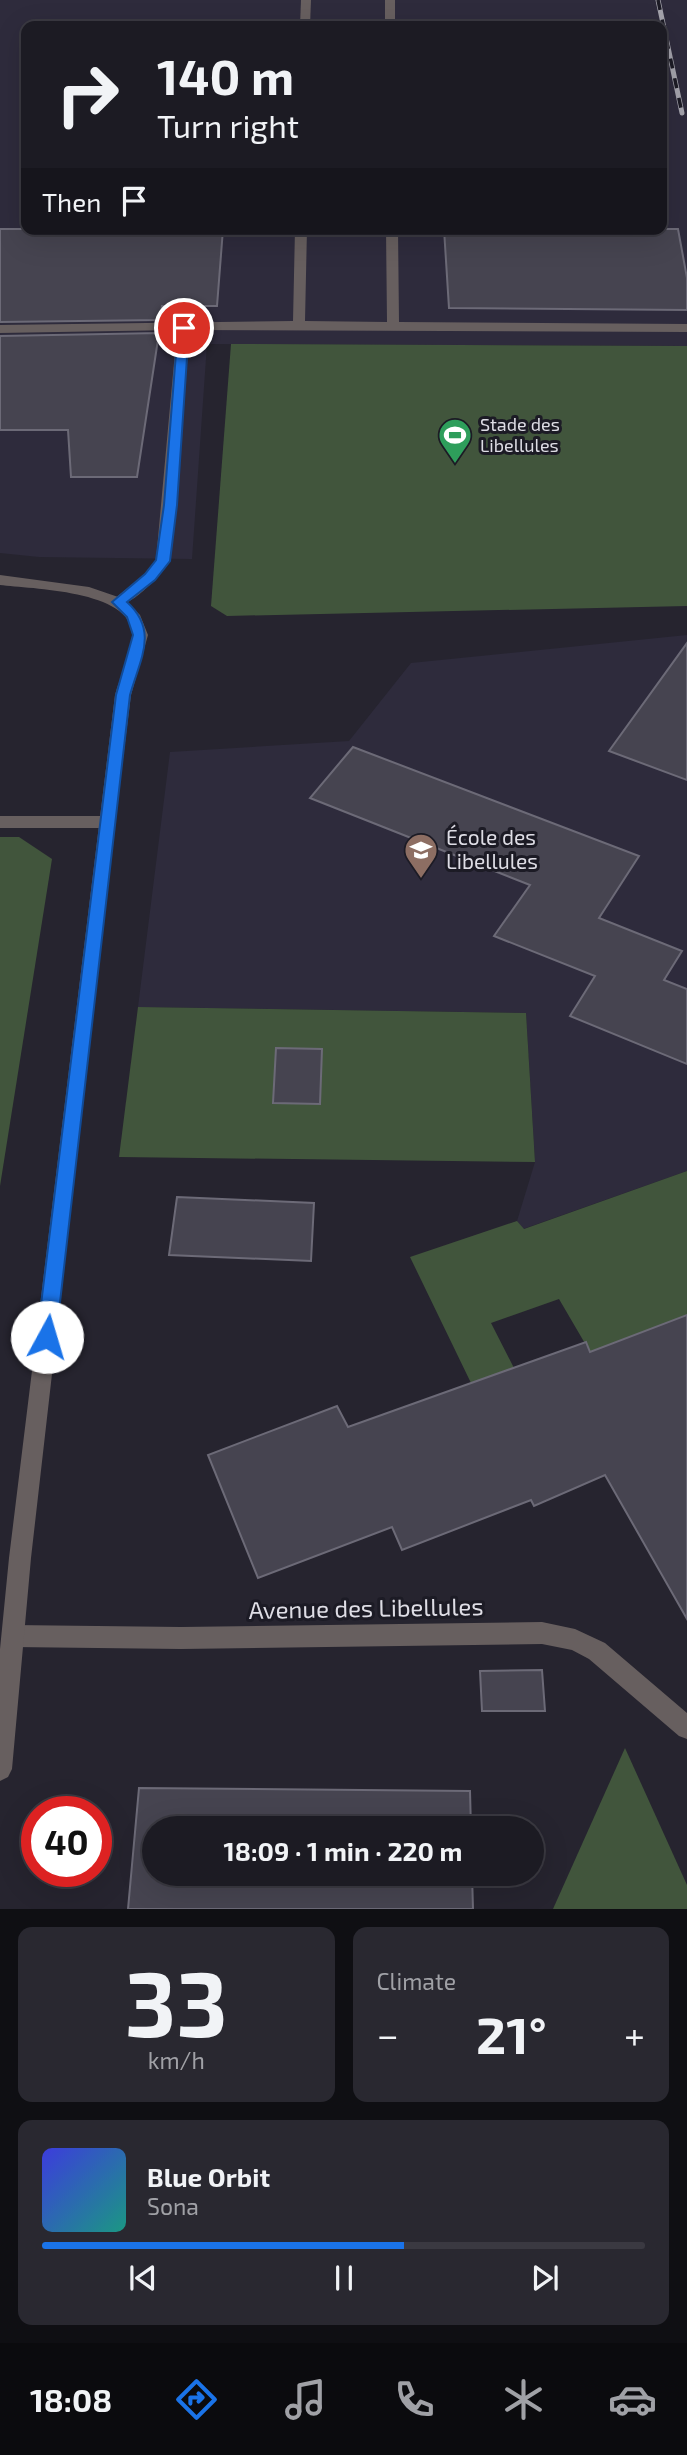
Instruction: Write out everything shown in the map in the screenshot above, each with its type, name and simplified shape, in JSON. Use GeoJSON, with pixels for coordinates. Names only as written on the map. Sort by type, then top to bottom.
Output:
{"type":"FeatureCollection","features":[{"type":"Feature","properties":{"kind":"street"},"geometry":{"type":"LineString","coordinates":[[305,21],[306,0]]}},
{"type":"Feature","properties":{"kind":"street"},"geometry":{"type":"LineString","coordinates":[[390,0],[390,21]]}},
{"type":"Feature","properties":{"kind":"street"},"geometry":{"type":"LineString","coordinates":[[299,325],[301,235]]}},
{"type":"Feature","properties":{"kind":"street"},"geometry":{"type":"LineString","coordinates":[[392,235],[393,326]]}},
{"type":"Feature","properties":{"kind":"street"},"geometry":{"type":"LineString","coordinates":[[0,329],[299,325],[687,328]]}},
{"type":"Feature","properties":{"kind":"street"},"geometry":{"type":"LineString","coordinates":[[119,602],[150,577],[163,561],[184,328]]}},
{"type":"Feature","properties":{"kind":"street"},"geometry":{"type":"LineString","coordinates":[[0,580],[89,592],[119,602],[134,615],[140,635],[123,695],[107,822],[20,1558],[0,1769]]}},
{"type":"Feature","properties":{"kind":"street"},"geometry":{"type":"LineString","coordinates":[[0,822],[107,822]]}},
{"type":"Feature","properties":{"kind":"street","name":"Avenue des Libellules"},"geometry":{"type":"LineString","coordinates":[[13,1636],[181,1638],[542,1633],[575,1640],[597,1651],[687,1728]]}},
{"type":"Feature","properties":{"kind":"shaded area"},"geometry":{"type":"Polygon","coordinates":[[[0,0],[687,0],[687,346],[207,344],[192,559],[39,557],[0,553],[0,0]]]}},
{"type":"Feature","properties":{"kind":"shaded area","name":"École des Libellules"},"geometry":{"type":"Polygon","coordinates":[[[687,635],[687,1171],[523,1229],[517,1221],[535,1162],[526,1013],[138,1007],[170,752],[349,741],[411,663],[687,635]]]}},
{"type":"Feature","properties":{"kind":"green space","name":"Stade des Libellules"},"geometry":{"type":"Polygon","coordinates":[[[231,344],[687,346],[687,606],[227,616],[211,606],[231,344]]]}},
{"type":"Feature","properties":{"kind":"green space"},"geometry":{"type":"Polygon","coordinates":[[[0,837],[19,837],[52,859],[0,1186],[0,837]]]}},
{"type":"Feature","properties":{"kind":"green space"},"geometry":{"type":"Polygon","coordinates":[[[138,1007],[526,1013],[535,1162],[119,1157],[138,1007]]]}},
{"type":"Feature","properties":{"kind":"green space"},"geometry":{"type":"Polygon","coordinates":[[[687,1171],[687,1315],[590,1352],[559,1299],[491,1323],[514,1368],[471,1383],[410,1257],[517,1221],[524,1229],[687,1171]]]}},
{"type":"Feature","properties":{"kind":"green space"},"geometry":{"type":"Polygon","coordinates":[[[625,1748],[687,1885],[687,1909],[553,1909],[625,1748]]]}},
{"type":"Feature","properties":{"kind":"building"},"geometry":{"type":"Polygon","coordinates":[[[0,229],[21,229],[21,235],[223,235],[217,306],[162,306],[160,320],[0,322],[0,229]]]}},
{"type":"Feature","properties":{"kind":"building"},"geometry":{"type":"Polygon","coordinates":[[[667,229],[678,229],[687,278],[687,310],[449,308],[444,235],[667,235],[667,229]]]}},
{"type":"Feature","properties":{"kind":"building"},"geometry":{"type":"Polygon","coordinates":[[[159,333],[137,477],[71,477],[68,430],[0,430],[0,336],[159,333]]]}},
{"type":"Feature","properties":{"kind":"building"},"geometry":{"type":"Polygon","coordinates":[[[687,643],[687,780],[609,751],[687,643]]]}},
{"type":"Feature","properties":{"kind":"building"},"geometry":{"type":"Polygon","coordinates":[[[353,747],[639,856],[599,918],[682,951],[664,980],[687,989],[687,1064],[570,1016],[595,976],[494,936],[530,885],[310,798],[353,747]]]}},
{"type":"Feature","properties":{"kind":"building"},"geometry":{"type":"Polygon","coordinates":[[[276,1048],[322,1049],[320,1104],[273,1103],[276,1048]]]}},
{"type":"Feature","properties":{"kind":"building"},"geometry":{"type":"Polygon","coordinates":[[[177,1197],[314,1203],[311,1261],[169,1255],[177,1197]]]}},
{"type":"Feature","properties":{"kind":"building"},"geometry":{"type":"Polygon","coordinates":[[[687,1315],[687,1619],[605,1475],[534,1506],[531,1500],[402,1550],[392,1527],[258,1578],[208,1455],[337,1406],[348,1427],[586,1342],[590,1352],[687,1315]]]}},
{"type":"Feature","properties":{"kind":"building"},"geometry":{"type":"Polygon","coordinates":[[[542,1670],[545,1711],[482,1711],[480,1671],[542,1670]]]}},
{"type":"Feature","properties":{"kind":"building"},"geometry":{"type":"Polygon","coordinates":[[[139,1788],[470,1791],[471,1816],[142,1816],[142,1886],[472,1886],[473,1909],[128,1909],[139,1788]]]}},
{"type":"Feature","properties":{"kind":"railway"},"geometry":{"type":"LineString","coordinates":[[658,0],[662,21]]}},
{"type":"Feature","properties":{"kind":"railway"},"geometry":{"type":"LineString","coordinates":[[667,42],[682,113]]}},
{"type":"Feature","properties":{"kind":"place","name":"Stade des Libellules"},"geometry":{"type":"Point","coordinates":[455,465]}},
{"type":"Feature","properties":{"kind":"place","name":"École des Libellules"},"geometry":{"type":"Point","coordinates":[421,880]}},
{"type":"Feature","properties":{"kind":"route"},"geometry":{"type":"LineString","coordinates":[[47,1337],[123,695],[140,635],[134,615],[119,602],[150,577],[163,561],[184,328]]}}]}
